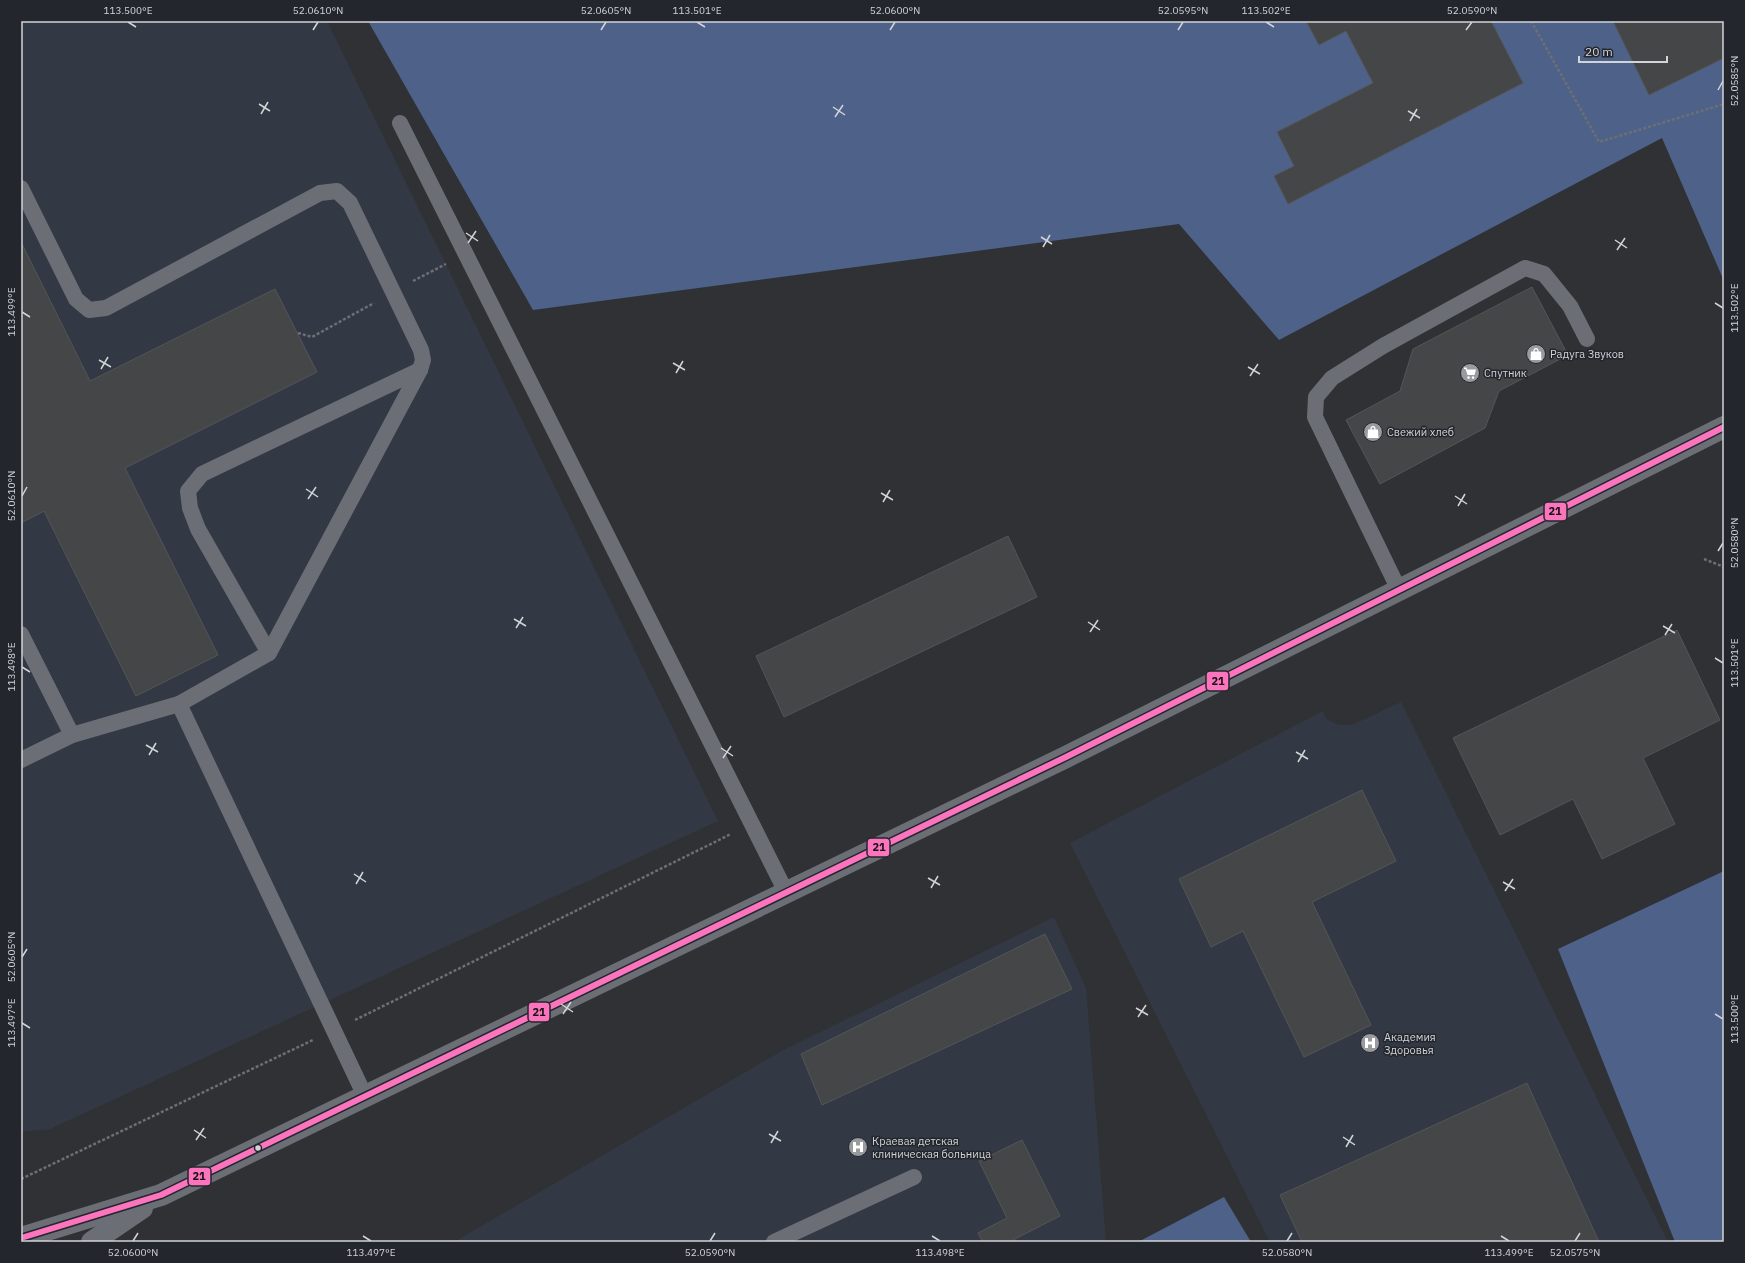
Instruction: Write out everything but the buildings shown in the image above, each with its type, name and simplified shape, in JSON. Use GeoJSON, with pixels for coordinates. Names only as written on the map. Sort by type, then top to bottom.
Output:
{"type":"FeatureCollection","features":[{"type":"Feature","properties":{"kind":"street"},"geometry":{"type":"LineString","coordinates":[[21,1238],[160,1195],[1080,750],[1724,427]]}},
{"type":"Feature","properties":{"kind":"street"},"geometry":{"type":"LineString","coordinates":[[92,1242],[160,1195]]}},
{"type":"Feature","properties":{"kind":"lane"},"geometry":{"type":"LineString","coordinates":[[400,123],[786,892]]}},
{"type":"Feature","properties":{"kind":"lane"},"geometry":{"type":"LineString","coordinates":[[21,188],[76,299],[89,310],[106,308],[320,193],[337,191],[350,203],[421,350],[423,360],[420,370],[269,653],[179,704],[72,735],[21,760]]}},
{"type":"Feature","properties":{"kind":"lane"},"geometry":{"type":"LineString","coordinates":[[1399,590],[1315,417],[1316,397],[1332,378],[1383,346],[1525,268],[1544,274],[1570,306],[1587,339]]}},
{"type":"Feature","properties":{"kind":"lane"},"geometry":{"type":"LineString","coordinates":[[269,653],[198,529],[190,508],[188,491],[202,474],[420,370]]}},
{"type":"Feature","properties":{"kind":"lane"},"geometry":{"type":"LineString","coordinates":[[21,634],[72,735]]}},
{"type":"Feature","properties":{"kind":"lane"},"geometry":{"type":"LineString","coordinates":[[179,704],[365,1096]]}},
{"type":"Feature","properties":{"kind":"lane"},"geometry":{"type":"LineString","coordinates":[[774,1242],[914,1176]]}},
{"type":"Feature","properties":{"kind":"path"},"geometry":{"type":"LineString","coordinates":[[1531,21],[1599,142],[1724,104]]}},
{"type":"Feature","properties":{"kind":"path"},"geometry":{"type":"LineString","coordinates":[[1704,559],[1724,567]]}},
{"type":"Feature","properties":{"kind":"path"},"geometry":{"type":"LineString","coordinates":[[21,1180],[334,1030],[752,824]]}},
{"type":"Feature","properties":{"kind":"shaded area"},"geometry":{"type":"Polygon","coordinates":[[[21,21],[327,21],[718,821],[50,1129],[21,1132],[21,21]]]}},
{"type":"Feature","properties":{"kind":"shaded area"},"geometry":{"type":"Polygon","coordinates":[[[368,21],[1724,21],[1724,281],[1662,138],[1279,340],[1179,224],[533,310],[368,21]]]}},
{"type":"Feature","properties":{"kind":"shaded area","name":"Академия Здоровья"},"geometry":{"type":"Polygon","coordinates":[[[1401,702],[1668,1242],[1270,1242],[1070,843],[1323,711],[1326,719],[1339,725],[1352,725],[1401,702]]]}},
{"type":"Feature","properties":{"kind":"shaded area"},"geometry":{"type":"Polygon","coordinates":[[[1724,871],[1724,1242],[1675,1242],[1558,949],[1724,871]]]}},
{"type":"Feature","properties":{"kind":"shaded area","name":"Краевая детская клиническая больница"},"geometry":{"type":"Polygon","coordinates":[[[1054,917],[1086,988],[1106,1242],[454,1242],[780,1052],[1054,917]]]}},
{"type":"Feature","properties":{"kind":"shaded area"},"geometry":{"type":"Polygon","coordinates":[[[1224,1197],[1251,1242],[1138,1242],[1224,1197]]]}},
{"type":"Feature","properties":{"kind":"transit line","name":"21"},"geometry":{"type":"LineString","coordinates":[[21,1238],[161,1195],[1066,757],[1724,427]]}},
{"type":"Feature","properties":{"kind":"place","name":"Радуга Звуков"},"geometry":{"type":"Point","coordinates":[1536,354]}},
{"type":"Feature","properties":{"kind":"place","name":"Спутник"},"geometry":{"type":"Point","coordinates":[1470,373]}},
{"type":"Feature","properties":{"kind":"place","name":"Свежий хлеб"},"geometry":{"type":"Point","coordinates":[1373,432]}},
{"type":"Feature","properties":{"kind":"place","name":"Академия Здоровья"},"geometry":{"type":"Point","coordinates":[1370,1043]}},
{"type":"Feature","properties":{"kind":"place","name":"Краевая детская клиническая больница"},"geometry":{"type":"Point","coordinates":[858,1147]}}]}
